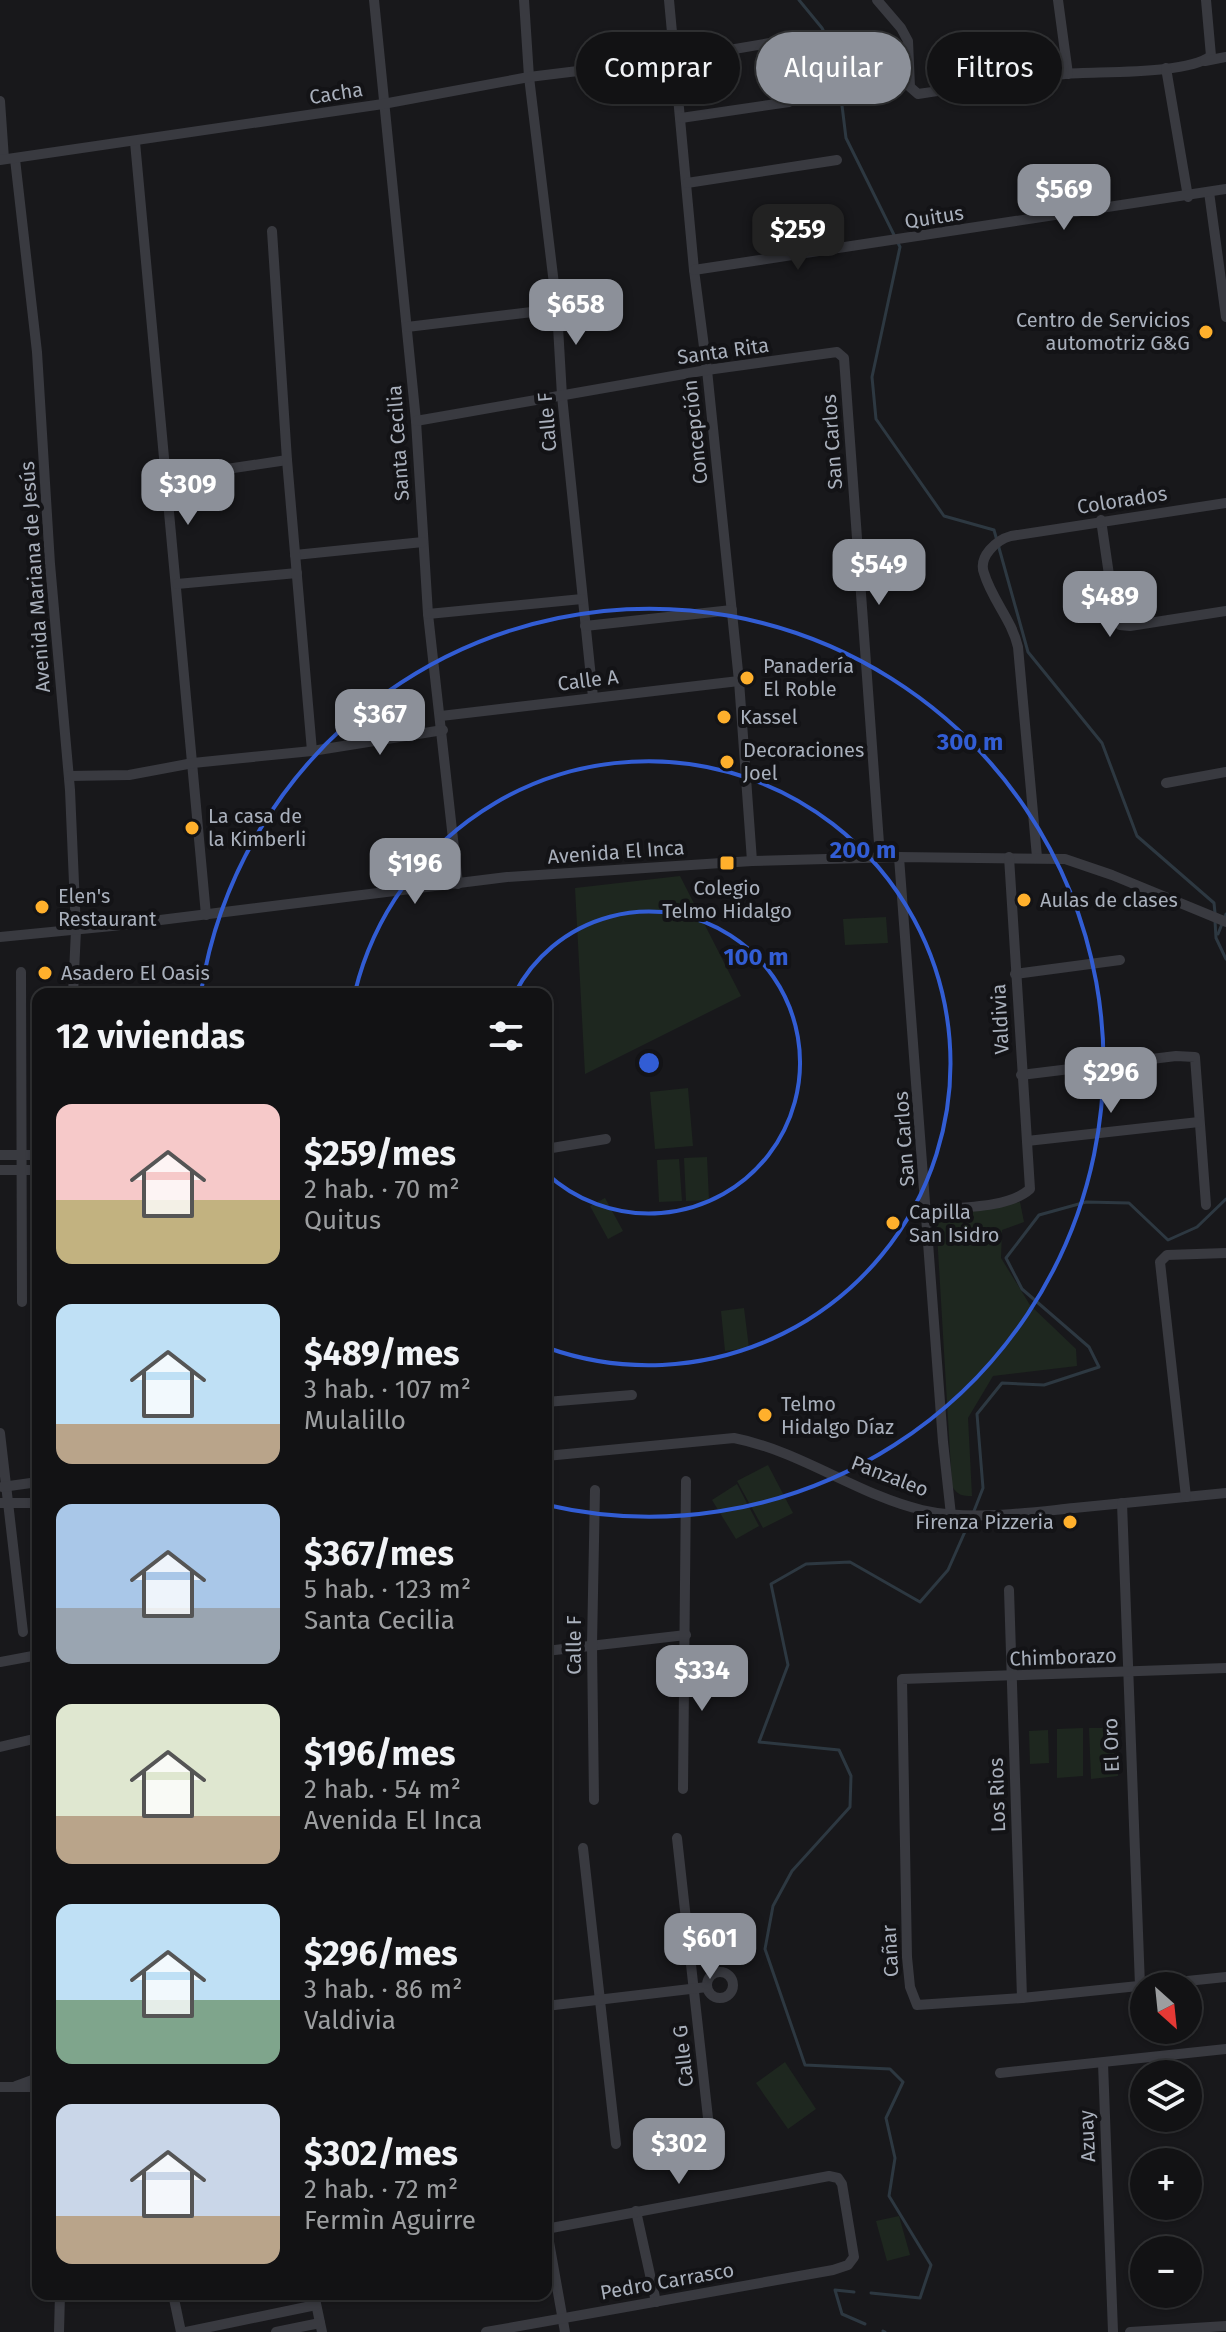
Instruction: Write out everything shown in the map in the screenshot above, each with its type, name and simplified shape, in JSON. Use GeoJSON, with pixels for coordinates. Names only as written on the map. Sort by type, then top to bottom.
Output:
{"type":"FeatureCollection","features":[{"type":"Feature","properties":{"kind":"street","name":"Santa Cecilia"},"geometry":{"type":"LineString","coordinates":[[374,0],[416,421],[428,614],[458,884]]}},
{"type":"Feature","properties":{"kind":"street","name":"Calle F"},"geometry":{"type":"LineString","coordinates":[[524,0],[529,77],[557,309],[562,396],[593,697]]}},
{"type":"Feature","properties":{"kind":"street","name":"Concepción"},"geometry":{"type":"LineString","coordinates":[[669,0],[673,32]]}},
{"type":"Feature","properties":{"kind":"street"},"geometry":{"type":"LineString","coordinates":[[877,0],[908,41],[910,87],[915,93],[1068,74],[1166,68],[1226,57]]}},
{"type":"Feature","properties":{"kind":"street"},"geometry":{"type":"LineString","coordinates":[[1058,0],[1068,74]]}},
{"type":"Feature","properties":{"kind":"street"},"geometry":{"type":"LineString","coordinates":[[1206,0],[1212,45],[1208,58]]}},
{"type":"Feature","properties":{"kind":"street"},"geometry":{"type":"LineString","coordinates":[[1166,68],[1188,197]]}},
{"type":"Feature","properties":{"kind":"street","name":"Cacha"},"geometry":{"type":"LineString","coordinates":[[6,159],[383,104],[576,71]]}},
{"type":"Feature","properties":{"kind":"street","name":"Avenida Mariana de Jesús"},"geometry":{"type":"LineString","coordinates":[[0,101],[6,159],[37,352],[50,564],[69,776],[76,930],[73,988]]}},
{"type":"Feature","properties":{"kind":"street","name":"Concepción"},"geometry":{"type":"LineString","coordinates":[[680,104],[694,270],[739,681],[752,861]]}},
{"type":"Feature","properties":{"kind":"street"},"geometry":{"type":"LineString","coordinates":[[681,118],[776,104]]}},
{"type":"Feature","properties":{"kind":"street"},"geometry":{"type":"LineString","coordinates":[[135,142],[206,915]]}},
{"type":"Feature","properties":{"kind":"street"},"geometry":{"type":"LineString","coordinates":[[687,183],[837,160]]}},
{"type":"Feature","properties":{"kind":"street","name":"Quitus"},"geometry":{"type":"LineString","coordinates":[[694,270],[1226,189]]}},
{"type":"Feature","properties":{"kind":"street"},"geometry":{"type":"LineString","coordinates":[[1209,192],[1226,317]]}},
{"type":"Feature","properties":{"kind":"street"},"geometry":{"type":"LineString","coordinates":[[272,231],[287,460],[312,751]]}},
{"type":"Feature","properties":{"kind":"street"},"geometry":{"type":"LineString","coordinates":[[407,327],[557,309]]}},
{"type":"Feature","properties":{"kind":"street","name":"Santa Rita"},"geometry":{"type":"LineString","coordinates":[[416,421],[707,370],[837,352],[844,358]]}},
{"type":"Feature","properties":{"kind":"street","name":"San Carlos"},"geometry":{"type":"LineString","coordinates":[[844,358],[880,857]]}},
{"type":"Feature","properties":{"kind":"street"},"geometry":{"type":"LineString","coordinates":[[167,478],[287,460]]}},
{"type":"Feature","properties":{"kind":"street","name":"Colorados"},"geometry":{"type":"LineString","coordinates":[[1037,857],[1018,647],[1012,626],[983,573],[985,558],[994,544],[1024,533],[1226,503]]}},
{"type":"Feature","properties":{"kind":"street"},"geometry":{"type":"LineString","coordinates":[[1101,520],[1115,616],[1120,625],[1226,611]]}},
{"type":"Feature","properties":{"kind":"street"},"geometry":{"type":"LineString","coordinates":[[295,555],[423,542]]}},
{"type":"Feature","properties":{"kind":"street"},"geometry":{"type":"LineString","coordinates":[[177,584],[297,573]]}},
{"type":"Feature","properties":{"kind":"street"},"geometry":{"type":"LineString","coordinates":[[428,614],[582,599]]}},
{"type":"Feature","properties":{"kind":"street"},"geometry":{"type":"LineString","coordinates":[[585,626],[732,610]]}},
{"type":"Feature","properties":{"kind":"street","name":"Calle A"},"geometry":{"type":"LineString","coordinates":[[441,716],[739,681]]}},
{"type":"Feature","properties":{"kind":"street"},"geometry":{"type":"LineString","coordinates":[[69,776],[129,775],[193,763],[312,751],[443,730]]}},
{"type":"Feature","properties":{"kind":"street"},"geometry":{"type":"LineString","coordinates":[[1166,783],[1226,772]]}},
{"type":"Feature","properties":{"kind":"street","name":"Avenida El Inca"},"geometry":{"type":"LineString","coordinates":[[0,937],[507,877],[752,861],[880,857],[1037,857],[1075,861],[1226,922]]}},
{"type":"Feature","properties":{"kind":"street","name":"San Carlos"},"geometry":{"type":"LineString","coordinates":[[899,857],[943,1442],[955,1515]]}},
{"type":"Feature","properties":{"kind":"street","name":"Valdivia"},"geometry":{"type":"LineString","coordinates":[[927,1210],[1015,1199],[1030,1189],[1009,857]]}},
{"type":"Feature","properties":{"kind":"street"},"geometry":{"type":"LineString","coordinates":[[1015,974],[1120,960]]}},
{"type":"Feature","properties":{"kind":"street"},"geometry":{"type":"LineString","coordinates":[[21,972],[22,1302]]}},
{"type":"Feature","properties":{"kind":"street"},"geometry":{"type":"LineString","coordinates":[[1021,1075],[1176,1056],[1195,1057],[1206,1205]]}},
{"type":"Feature","properties":{"kind":"street"},"geometry":{"type":"LineString","coordinates":[[1027,1141],[1199,1122]]}},
{"type":"Feature","properties":{"kind":"street"},"geometry":{"type":"LineString","coordinates":[[552,1148],[606,1139]]}},
{"type":"Feature","properties":{"kind":"street"},"geometry":{"type":"LineString","coordinates":[[0,1155],[32,1155]]}},
{"type":"Feature","properties":{"kind":"street"},"geometry":{"type":"LineString","coordinates":[[0,1170],[32,1170]]}},
{"type":"Feature","properties":{"kind":"street"},"geometry":{"type":"LineString","coordinates":[[1186,1497],[1160,1262],[1167,1255],[1226,1253]]}},
{"type":"Feature","properties":{"kind":"street"},"geometry":{"type":"LineString","coordinates":[[552,1402],[632,1395]]}},
{"type":"Feature","properties":{"kind":"street"},"geometry":{"type":"LineString","coordinates":[[0,1433],[4,1503],[23,1632]]}},
{"type":"Feature","properties":{"kind":"street","name":"Panzaleo"},"geometry":{"type":"LineString","coordinates":[[552,1455],[734,1438],[758,1443],[919,1509],[955,1515],[1226,1493]]}},
{"type":"Feature","properties":{"kind":"street"},"geometry":{"type":"LineString","coordinates":[[683,1789],[686,1481]]}},
{"type":"Feature","properties":{"kind":"street"},"geometry":{"type":"LineString","coordinates":[[3,1487],[32,1483]]}},
{"type":"Feature","properties":{"kind":"street","name":"Calle F"},"geometry":{"type":"LineString","coordinates":[[594,1800],[592,1645],[595,1490]]}},
{"type":"Feature","properties":{"kind":"street"},"geometry":{"type":"LineString","coordinates":[[4,1503],[32,1503]]}},
{"type":"Feature","properties":{"kind":"street","name":"El Oro"},"geometry":{"type":"LineString","coordinates":[[1122,1503],[1139,1972]]}},
{"type":"Feature","properties":{"kind":"street","name":"Los Rios"},"geometry":{"type":"LineString","coordinates":[[1009,1590],[1022,1998]]}},
{"type":"Feature","properties":{"kind":"street"},"geometry":{"type":"LineString","coordinates":[[552,1650],[686,1635]]}},
{"type":"Feature","properties":{"kind":"street"},"geometry":{"type":"LineString","coordinates":[[0,1662],[32,1656]]}},
{"type":"Feature","properties":{"kind":"street","name":"Chimborazo"},"geometry":{"type":"LineString","coordinates":[[902,1679],[1226,1668]]}},
{"type":"Feature","properties":{"kind":"street","name":"Cañar"},"geometry":{"type":"LineString","coordinates":[[902,1679],[907,1957],[913,2000],[917,2005],[927,2006],[1130,1987]]}},
{"type":"Feature","properties":{"kind":"street"},"geometry":{"type":"LineString","coordinates":[[0,1747],[32,1739]]}},
{"type":"Feature","properties":{"kind":"street","name":"Calle G"},"geometry":{"type":"LineString","coordinates":[[677,1838],[709,2127]]}},
{"type":"Feature","properties":{"kind":"street"},"geometry":{"type":"LineString","coordinates":[[583,1848],[616,2144]]}},
{"type":"Feature","properties":{"kind":"street","name":"Cañar"},"geometry":{"type":"LineString","coordinates":[[1202,1980],[1226,1977]]}},
{"type":"Feature","properties":{"kind":"street"},"geometry":{"type":"LineString","coordinates":[[552,2005],[707,1987]]}},
{"type":"Feature","properties":{"kind":"street"},"geometry":{"type":"LineString","coordinates":[[1000,2073],[1226,2049]]}},
{"type":"Feature","properties":{"kind":"street","name":"Azuay"},"geometry":{"type":"LineString","coordinates":[[1103,2063],[1113,2332]]}},
{"type":"Feature","properties":{"kind":"street"},"geometry":{"type":"LineString","coordinates":[[0,2087],[32,2083]]}},
{"type":"Feature","properties":{"kind":"street","name":"Pedro Carrasco"},"geometry":{"type":"LineString","coordinates":[[486,2332],[833,2270],[852,2261],[854,2249],[842,2184],[838,2178],[829,2176],[636,2211]]}},
{"type":"Feature","properties":{"kind":"street"},"geometry":{"type":"LineString","coordinates":[[552,2227],[636,2211],[656,2302]]}},
{"type":"Feature","properties":{"kind":"street"},"geometry":{"type":"LineString","coordinates":[[552,2261],[565,2332]]}},
{"type":"Feature","properties":{"kind":"street"},"geometry":{"type":"LineString","coordinates":[[59,2332],[60,2300]]}},
{"type":"Feature","properties":{"kind":"street"},"geometry":{"type":"LineString","coordinates":[[175,2300],[183,2332],[315,2300],[321,2328],[276,2332]]}},
{"type":"Feature","properties":{"kind":"street"},"geometry":{"type":"LineString","coordinates":[[1130,2332],[1226,2326]]}},
{"type":"Feature","properties":{"kind":"shaded area"},"geometry":{"type":"Polygon","coordinates":[[[680,876],[741,996],[585,1074],[575,888],[680,876]]]}},
{"type":"Feature","properties":{"kind":"shaded area"},"geometry":{"type":"Polygon","coordinates":[[[886,917],[888,943],[845,945],[843,919],[886,917]]]}},
{"type":"Feature","properties":{"kind":"shaded area"},"geometry":{"type":"Polygon","coordinates":[[[688,1088],[693,1146],[655,1149],[650,1092],[688,1088]]]}},
{"type":"Feature","properties":{"kind":"shaded area"},"geometry":{"type":"Polygon","coordinates":[[[707,1157],[709,1200],[686,1201],[684,1158],[707,1157]]]}},
{"type":"Feature","properties":{"kind":"shaded area"},"geometry":{"type":"Polygon","coordinates":[[[679,1159],[682,1201],[659,1202],[657,1160],[679,1159]]]}},
{"type":"Feature","properties":{"kind":"shaded area"},"geometry":{"type":"Polygon","coordinates":[[[605,1198],[623,1231],[608,1239],[590,1206],[605,1198]]]}},
{"type":"Feature","properties":{"kind":"shaded area"},"geometry":{"type":"Polygon","coordinates":[[[1020,1202],[1024,1222],[1002,1230],[1001,1258],[1030,1305],[1076,1349],[1077,1366],[993,1376],[968,1418],[972,1496],[963,1495],[952,1486],[936,1217],[1020,1202]]]}},
{"type":"Feature","properties":{"kind":"shaded area"},"geometry":{"type":"Polygon","coordinates":[[[744,1308],[749,1348],[725,1351],[721,1311],[744,1308]]]}},
{"type":"Feature","properties":{"kind":"shaded area"},"geometry":{"type":"Polygon","coordinates":[[[768,1465],[793,1513],[763,1528],[737,1481],[768,1465]]]}},
{"type":"Feature","properties":{"kind":"shaded area"},"geometry":{"type":"Polygon","coordinates":[[[737,1484],[759,1526],[736,1539],[712,1500],[737,1484]]]}},
{"type":"Feature","properties":{"kind":"shaded area"},"geometry":{"type":"Polygon","coordinates":[[[1083,1728],[1083,1776],[1057,1778],[1057,1729],[1083,1728]]]}},
{"type":"Feature","properties":{"kind":"shaded area"},"geometry":{"type":"Polygon","coordinates":[[[1089,1728],[1116,1728],[1118,1776],[1091,1779],[1089,1728]]]}},
{"type":"Feature","properties":{"kind":"shaded area"},"geometry":{"type":"Polygon","coordinates":[[[1048,1730],[1049,1763],[1030,1764],[1029,1731],[1048,1730]]]}},
{"type":"Feature","properties":{"kind":"shaded area"},"geometry":{"type":"Polygon","coordinates":[[[785,2062],[816,2109],[788,2129],[756,2083],[785,2062]]]}},
{"type":"Feature","properties":{"kind":"shaded area"},"geometry":{"type":"Polygon","coordinates":[[[899,2216],[910,2255],[887,2261],[876,2221],[899,2216]]]}},
{"type":"Feature","properties":{"kind":"waterway"},"geometry":{"type":"LineString","coordinates":[[799,0],[822,28],[836,57],[846,138],[900,247],[872,377],[876,419],[944,516],[994,530],[1028,652],[1102,743],[1137,836],[1214,903],[1215,913]]}},
{"type":"Feature","properties":{"kind":"waterway"},"geometry":{"type":"LineString","coordinates":[[1218,934],[1226,914]]}},
{"type":"Feature","properties":{"kind":"waterway"},"geometry":{"type":"LineString","coordinates":[[1215,921],[1216,938],[1226,959]]}},
{"type":"Feature","properties":{"kind":"waterway"},"geometry":{"type":"LineString","coordinates":[[974,1511],[983,1488],[977,1414],[1002,1383],[1044,1385],[1099,1367],[1089,1347],[1022,1289],[1006,1258],[1039,1215],[1086,1202],[1129,1203],[1168,1240],[1197,1227],[1226,1199]]}},
{"type":"Feature","properties":{"kind":"waterway"},"geometry":{"type":"LineString","coordinates":[[871,2293],[920,2298],[931,2265],[889,2196],[895,2158],[886,2118],[903,2082],[890,2069],[805,2065],[765,1949],[773,1906],[792,1871],[850,1807],[851,1776],[839,1750],[759,1742],[788,1665],[771,1584],[806,1564],[850,1562],[920,1602],[948,1570],[971,1518]]}},
{"type":"Feature","properties":{"kind":"waterway"},"geometry":{"type":"LineString","coordinates":[[854,2292],[835,2290],[842,2314],[865,2324]]}},
{"type":"Feature","properties":{"kind":"place","name":"Centro de Servicios automotriz G&G"},"geometry":{"type":"Point","coordinates":[1206,332]}},
{"type":"Feature","properties":{"kind":"place","name":"Panadería El Roble"},"geometry":{"type":"Point","coordinates":[747,678]}},
{"type":"Feature","properties":{"kind":"place","name":"Kassel"},"geometry":{"type":"Point","coordinates":[724,717]}},
{"type":"Feature","properties":{"kind":"place","name":"Decoraciones Joel"},"geometry":{"type":"Point","coordinates":[727,762]}},
{"type":"Feature","properties":{"kind":"place","name":"La casa de la Kimberli"},"geometry":{"type":"Point","coordinates":[192,828]}},
{"type":"Feature","properties":{"kind":"place","name":"Colegio Telmo Hidalgo"},"geometry":{"type":"Point","coordinates":[727,863]}},
{"type":"Feature","properties":{"kind":"place","name":"Aulas de clases"},"geometry":{"type":"Point","coordinates":[1024,900]}},
{"type":"Feature","properties":{"kind":"place","name":"Elen's Restaurant"},"geometry":{"type":"Point","coordinates":[42,907]}},
{"type":"Feature","properties":{"kind":"place","name":"Asadero El Oasis"},"geometry":{"type":"Point","coordinates":[45,973]}},
{"type":"Feature","properties":{"kind":"place","name":"Capilla San Isidro"},"geometry":{"type":"Point","coordinates":[893,1223]}},
{"type":"Feature","properties":{"kind":"place","name":"Telmo Hidalgo Díaz"},"geometry":{"type":"Point","coordinates":[765,1415]}},
{"type":"Feature","properties":{"kind":"place","name":"Firenza Pizzeria"},"geometry":{"type":"Point","coordinates":[1070,1522]}}]}
